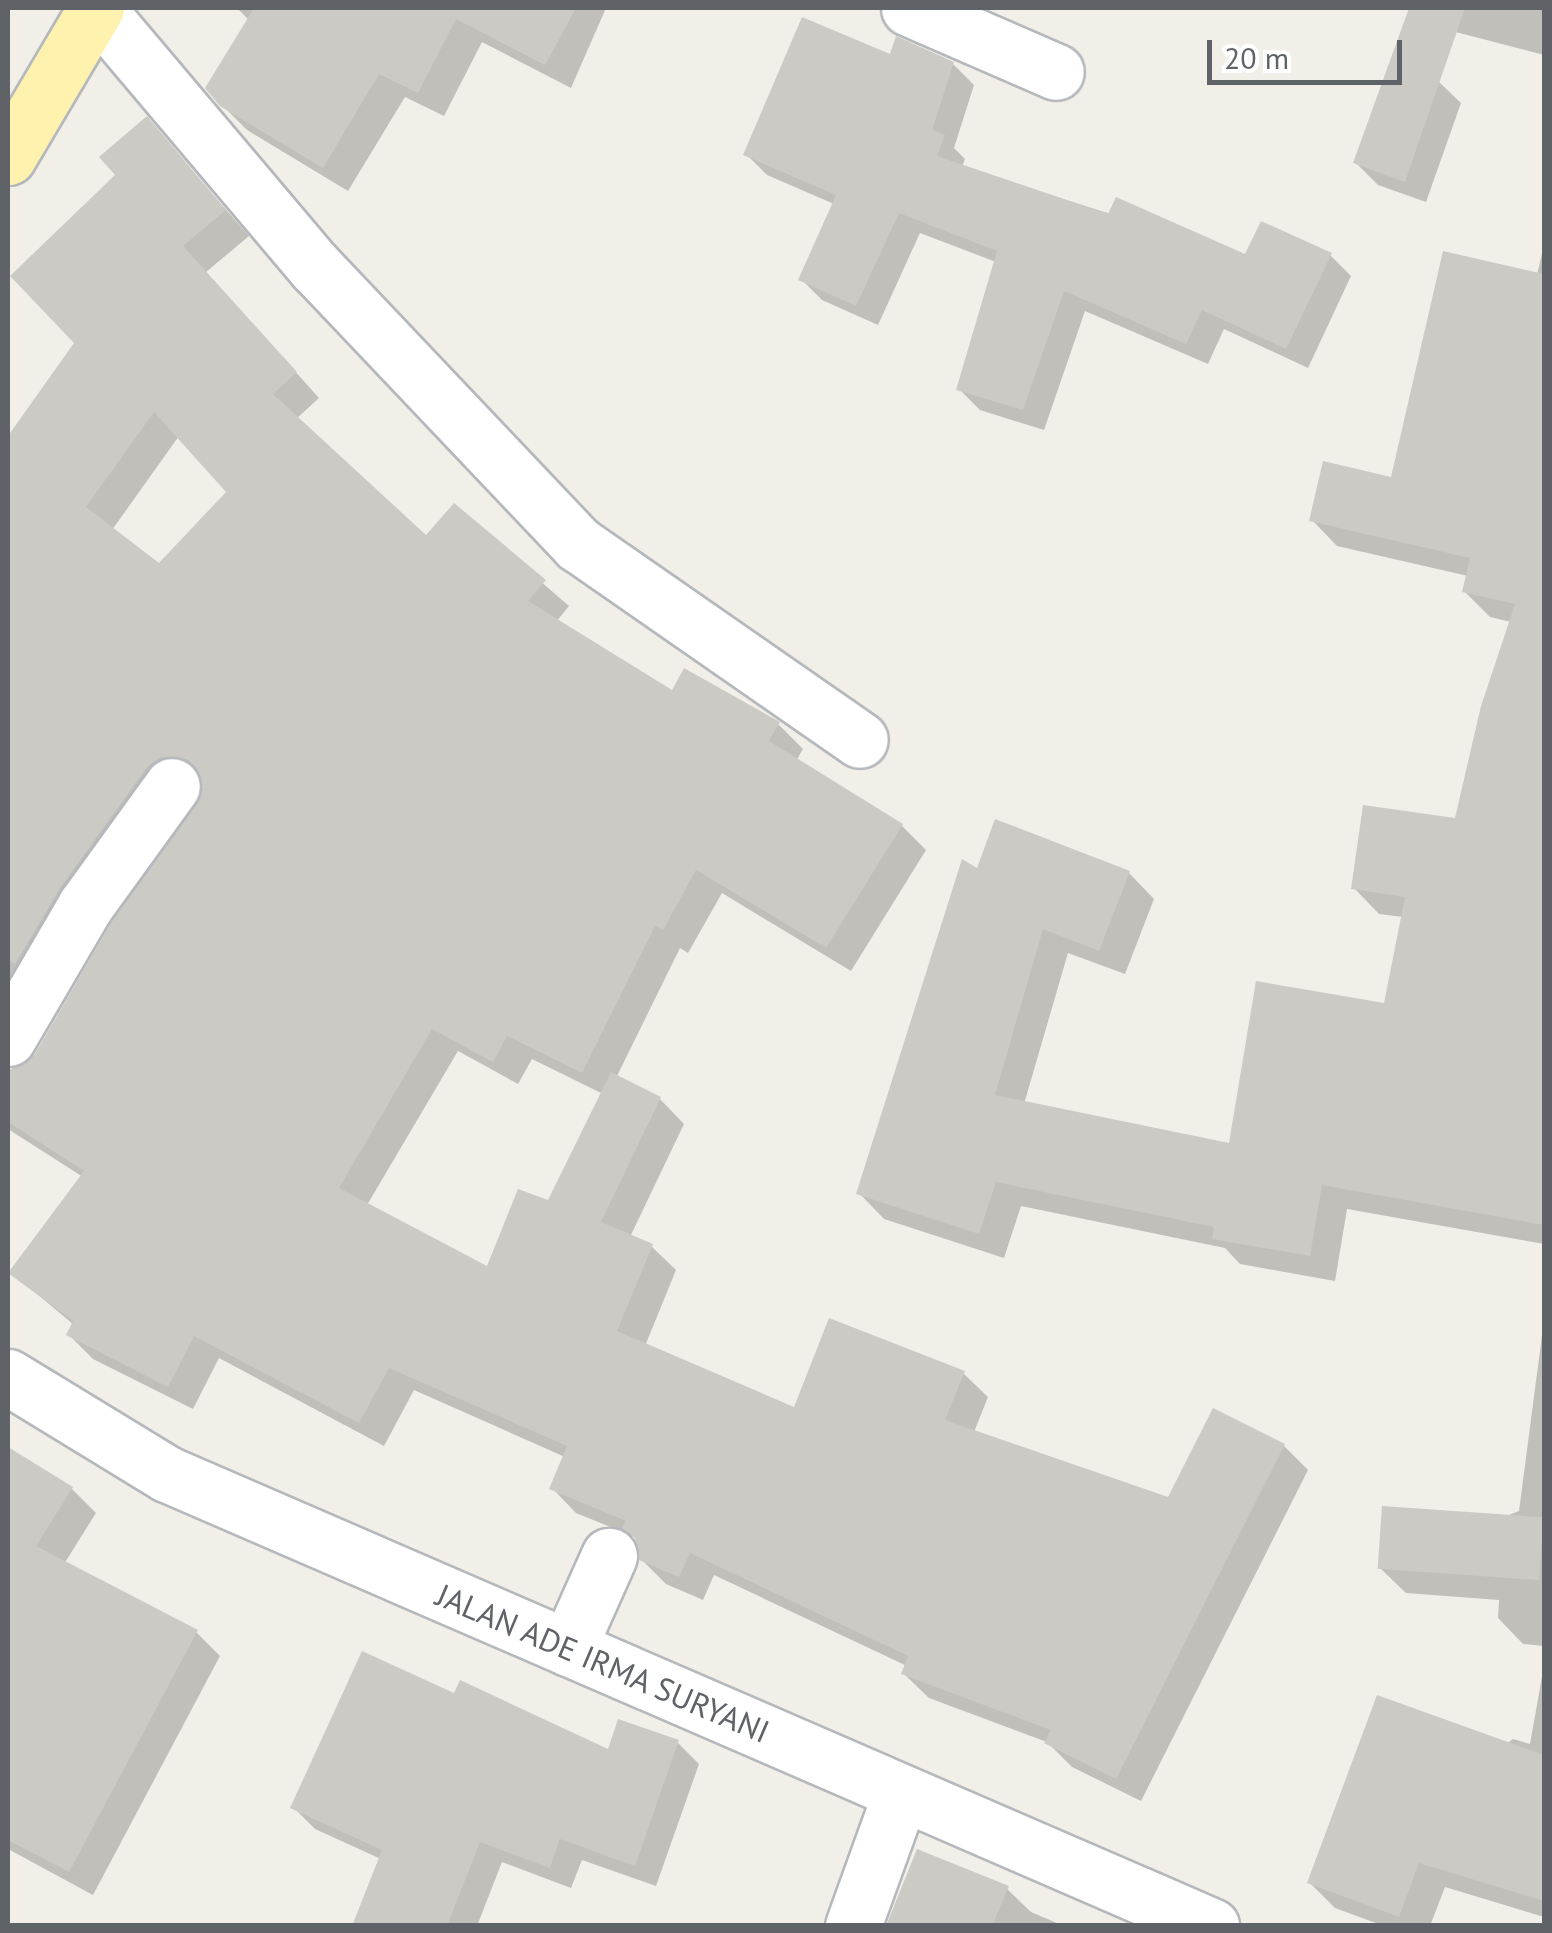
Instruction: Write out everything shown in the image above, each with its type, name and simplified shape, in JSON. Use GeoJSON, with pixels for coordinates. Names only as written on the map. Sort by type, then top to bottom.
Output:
{"type":"FeatureCollection","features":[{"type":"Feature","properties":{"kind":"main road"},"geometry":{"type":"LineString","coordinates":[[8,157],[96,8]]}},
{"type":"Feature","properties":{"kind":"street"},"geometry":{"type":"LineString","coordinates":[[96,8],[316,268],[578,544],[860,740]]}},
{"type":"Feature","properties":{"kind":"street"},"geometry":{"type":"LineString","coordinates":[[909,8],[1056,72]]}},
{"type":"Feature","properties":{"kind":"street"},"geometry":{"type":"LineString","coordinates":[[8,1038],[85,906],[172,786]]}},
{"type":"Feature","properties":{"kind":"street","name":"JALAN ADE IRMA SURYANI"},"geometry":{"type":"LineString","coordinates":[[8,1377],[167,1474],[1211,1926]]}},
{"type":"Feature","properties":{"kind":"street"},"geometry":{"type":"LineString","coordinates":[[568,1648],[609,1556]]}},
{"type":"Feature","properties":{"kind":"street"},"geometry":{"type":"LineString","coordinates":[[852,1926],[901,1793]]}},
{"type":"Feature","properties":{"kind":"building"},"geometry":{"type":"Polygon","coordinates":[[[254,8],[576,8],[545,65],[456,19],[418,93],[379,74],[323,168],[220,106],[205,88],[254,8]]]}},
{"type":"Feature","properties":{"kind":"building"},"geometry":{"type":"Polygon","coordinates":[[[1409,8],[1465,8],[1405,182],[1353,163],[1409,8]]]}},
{"type":"Feature","properties":{"kind":"building"},"geometry":{"type":"Polygon","coordinates":[[[802,17],[890,54],[896,36],[954,62],[932,130],[945,135],[937,156],[1108,214],[1116,197],[1245,254],[1261,221],[1332,253],[1286,349],[1202,310],[1186,344],[1064,291],[1023,410],[956,390],[997,251],[899,213],[856,306],[798,280],[836,195],[743,155],[802,17]]]}},
{"type":"Feature","properties":{"kind":"building"},"geometry":{"type":"Polygon","coordinates":[[[147,116],[226,210],[183,246],[297,372],[273,394],[426,535],[454,503],[546,580],[528,601],[672,690],[684,668],[780,722],[769,741],[903,824],[826,948],[696,870],[663,930],[655,926],[582,1073],[507,1036],[493,1062],[432,1029],[339,1188],[487,1266],[518,1189],[548,1200],[611,1072],[661,1097],[601,1222],[653,1244],[617,1331],[794,1407],[829,1318],[965,1371],[945,1420],[1168,1497],[1213,1408],[1285,1444],[1116,1779],[1044,1743],[1051,1730],[901,1674],[908,1656],[690,1553],[679,1577],[639,1560],[635,1538],[622,1528],[626,1521],[549,1489],[567,1446],[389,1368],[359,1423],[194,1336],[168,1387],[66,1335],[73,1321],[8,1273],[84,1171],[8,1122],[8,1073],[35,1054],[111,923],[203,790],[189,760],[160,757],[147,767],[60,888],[15,964],[8,959],[8,436],[74,343],[10,276],[115,175],[99,157],[147,116]],[[154,412],[86,507],[159,563],[226,492],[154,412]]]}},
{"type":"Feature","properties":{"kind":"building"},"geometry":{"type":"Polygon","coordinates":[[[1443,251],[1544,274],[1544,1225],[1322,1185],[1310,1256],[1212,1239],[1214,1227],[996,1182],[979,1234],[856,1194],[962,859],[977,868],[995,819],[1130,871],[1099,951],[1043,929],[995,1095],[1229,1143],[1256,981],[1384,1003],[1405,897],[1351,889],[1363,805],[1455,818],[1481,706],[1515,604],[1462,592],[1470,558],[1309,521],[1323,461],[1391,477],[1443,251]]]}},
{"type":"Feature","properties":{"kind":"building"},"geometry":{"type":"Polygon","coordinates":[[[8,1447],[73,1487],[36,1546],[198,1630],[69,1872],[8,1840],[8,1447]]]}},
{"type":"Feature","properties":{"kind":"building"},"geometry":{"type":"Polygon","coordinates":[[[1382,1506],[1544,1517],[1539,1580],[1378,1569],[1382,1506]]]}},
{"type":"Feature","properties":{"kind":"building"},"geometry":{"type":"Polygon","coordinates":[[[362,1651],[454,1693],[460,1680],[608,1749],[618,1719],[679,1740],[635,1866],[560,1839],[550,1868],[480,1842],[447,1926],[352,1926],[382,1850],[290,1808],[362,1651]]]}},
{"type":"Feature","properties":{"kind":"building"},"geometry":{"type":"Polygon","coordinates":[[[1377,1695],[1544,1755],[1544,1901],[1419,1863],[1399,1917],[1307,1883],[1377,1695]]]}},
{"type":"Feature","properties":{"kind":"building"},"geometry":{"type":"Polygon","coordinates":[[[917,1849],[1009,1886],[992,1926],[886,1926],[917,1849]]]}}]}
